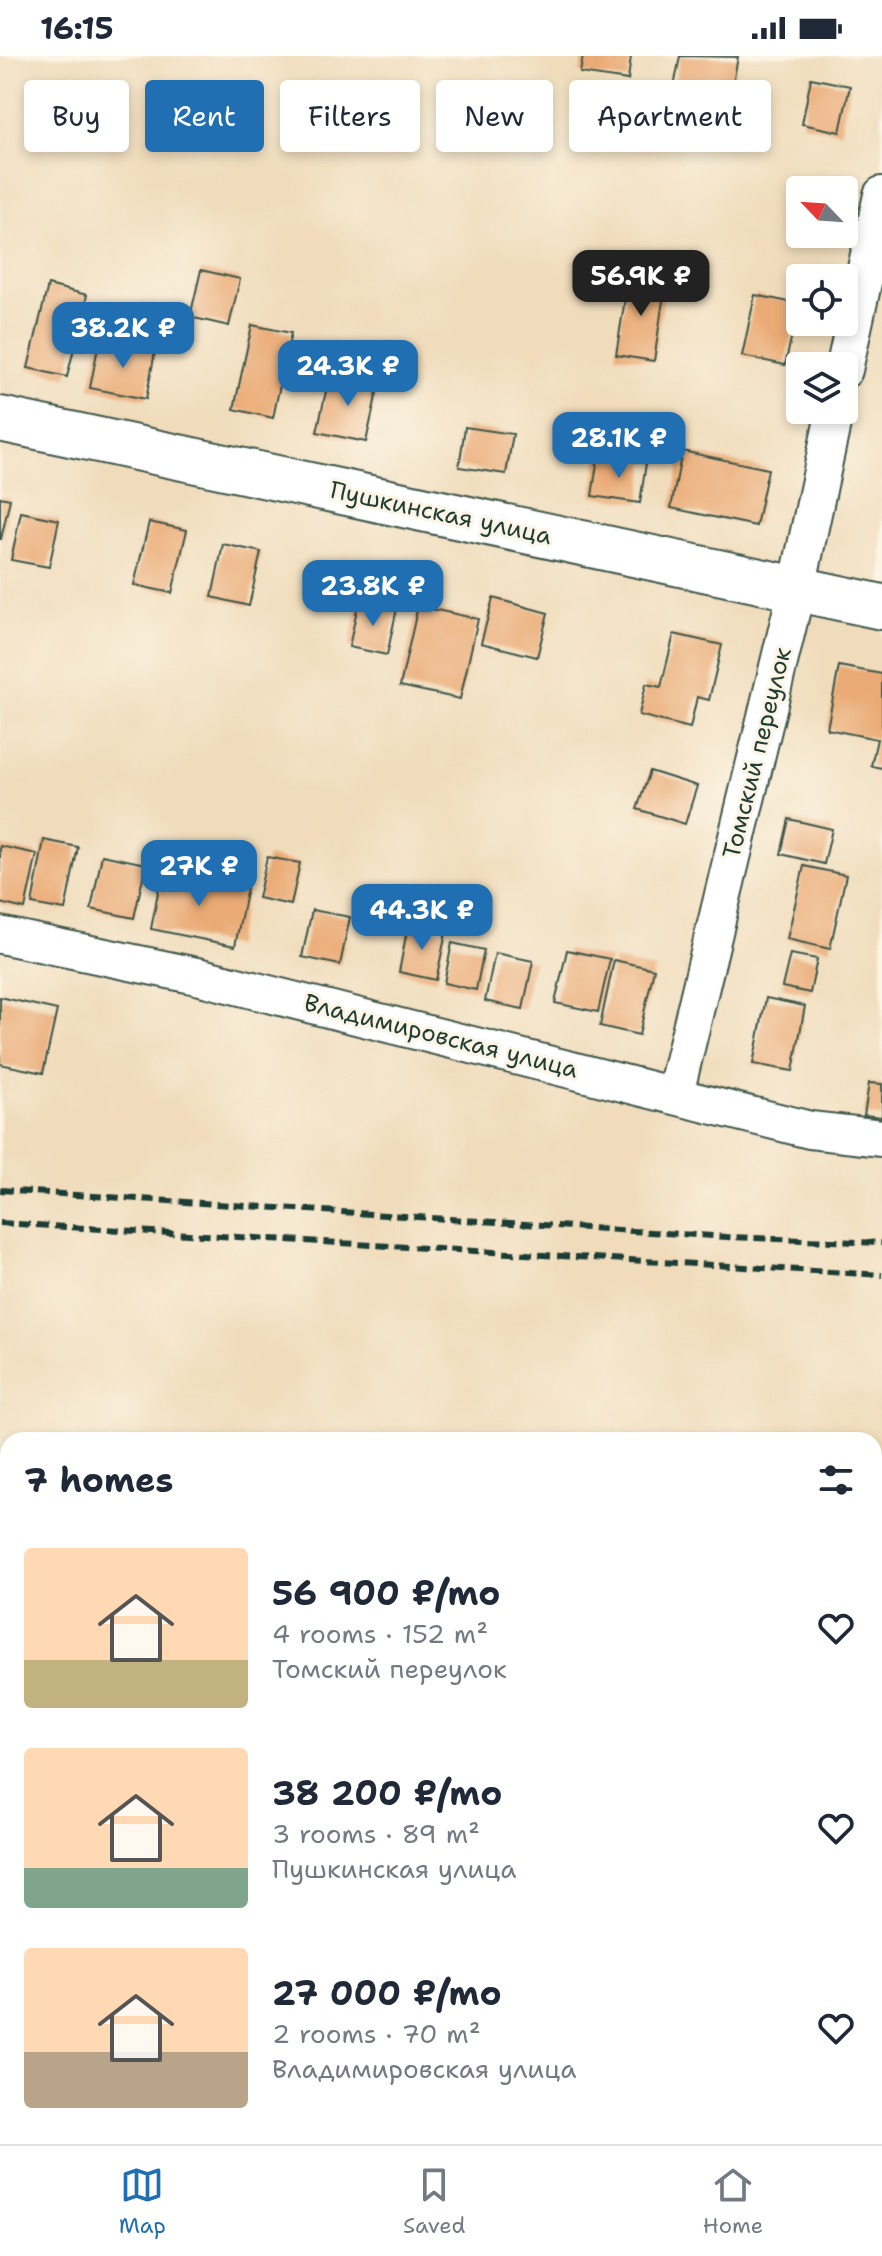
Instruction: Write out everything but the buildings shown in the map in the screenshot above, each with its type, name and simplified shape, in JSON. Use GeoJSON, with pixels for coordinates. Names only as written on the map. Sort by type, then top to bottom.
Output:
{"type":"FeatureCollection","features":[{"type":"Feature","properties":{"kind":"street"},"geometry":{"type":"LineString","coordinates":[[848,352],[882,195]]}},
{"type":"Feature","properties":{"kind":"street","name":"Пушкинская улица"},"geometry":{"type":"LineString","coordinates":[[0,419],[882,607]]}},
{"type":"Feature","properties":{"kind":"street","name":"Томский переулок"},"geometry":{"type":"LineString","coordinates":[[675,1094],[797,588],[832,424]]}},
{"type":"Feature","properties":{"kind":"street","name":"Владимировская улица"},"geometry":{"type":"LineString","coordinates":[[0,935],[197,976],[810,1130],[882,1138]]}},
{"type":"Feature","properties":{"kind":"railway"},"geometry":{"type":"LineString","coordinates":[[0,1190],[727,1237],[882,1243]]}},
{"type":"Feature","properties":{"kind":"railway"},"geometry":{"type":"LineString","coordinates":[[0,1223],[882,1275]]}}]}
